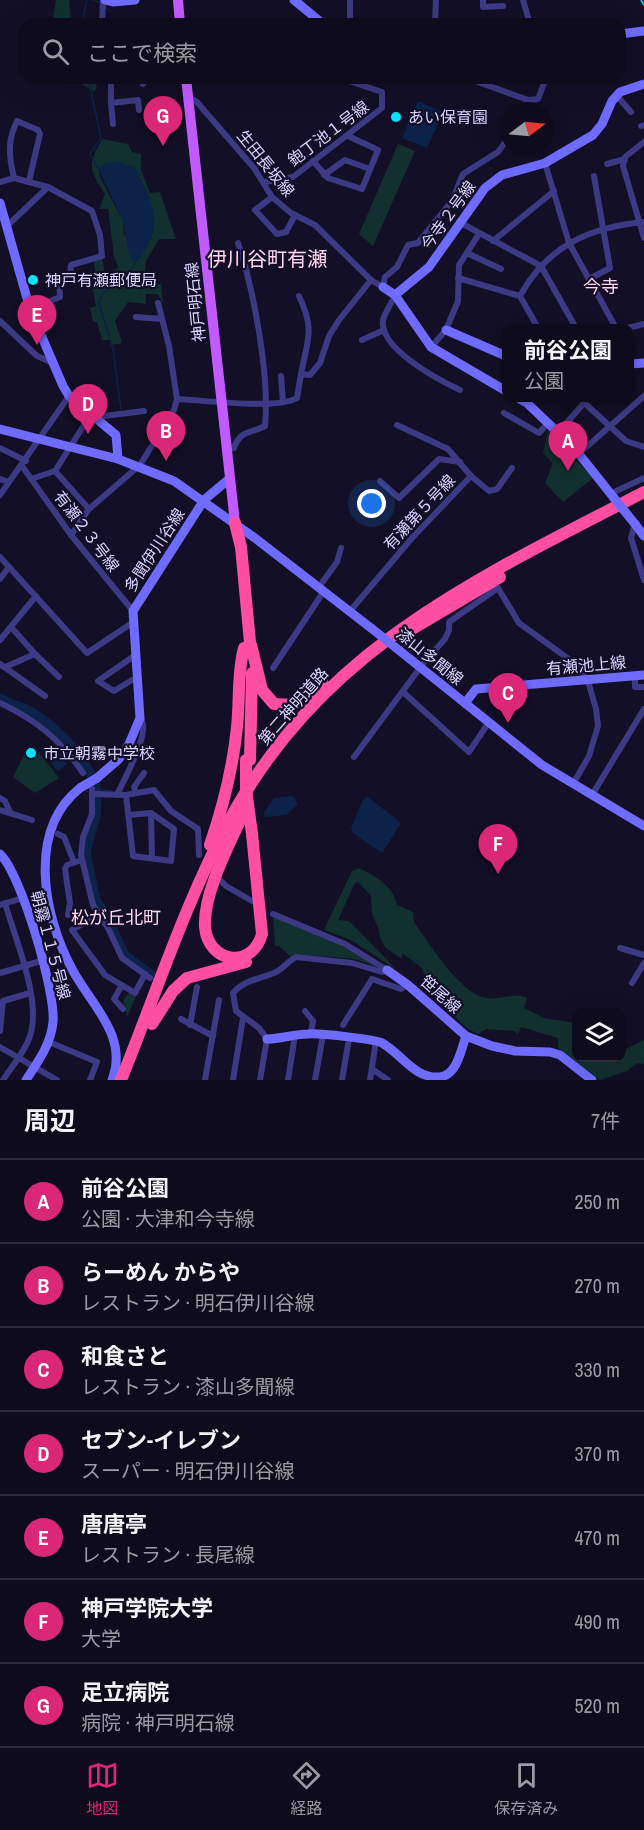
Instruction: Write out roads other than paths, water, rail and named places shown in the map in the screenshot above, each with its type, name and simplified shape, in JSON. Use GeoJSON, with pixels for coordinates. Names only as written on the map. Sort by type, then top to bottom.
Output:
{"type":"FeatureCollection","features":[{"type":"Feature","properties":{"kind":"highway","name":"第二神明道路"},"geometry":{"type":"LineString","coordinates":[[121,1080],[222,835],[253,780],[309,707],[344,673],[383,641],[446,597],[644,492]]}},
{"type":"Feature","properties":{"kind":"highway","name":"第二神明道路"},"geometry":{"type":"LineString","coordinates":[[130,1080],[204,893],[244,812],[270,770],[307,722],[332,695],[411,630],[506,573],[644,501]]}},
{"type":"Feature","properties":{"kind":"highway"},"geometry":{"type":"LineString","coordinates":[[235,523],[241,547],[247,646],[248,760],[262,934],[258,945],[250,954],[240,958],[228,958],[211,947],[207,936],[206,918],[219,872],[244,812]]}},
{"type":"Feature","properties":{"kind":"highway"},"geometry":{"type":"LineString","coordinates":[[247,646],[264,695],[274,704],[289,706],[304,699],[404,622],[446,597]]}},
{"type":"Feature","properties":{"kind":"highway"},"geometry":{"type":"LineString","coordinates":[[165,970],[223,805],[234,749],[239,666],[247,646]]}},
{"type":"Feature","properties":{"kind":"highway"},"geometry":{"type":"LineString","coordinates":[[152,1024],[173,991],[182,982],[200,973],[243,964],[254,958],[262,948],[267,935],[268,921],[255,833]]}},
{"type":"Feature","properties":{"kind":"main road"},"geometry":{"type":"LineString","coordinates":[[178,0],[180,18]]}},
{"type":"Feature","properties":{"kind":"main road","name":"神戸明石線"},"geometry":{"type":"LineString","coordinates":[[186,84],[228,479],[235,523]]}},
{"type":"Feature","properties":{"kind":"street"},"geometry":{"type":"LineString","coordinates":[[102,18],[104,0],[113,3],[135,0]]}},
{"type":"Feature","properties":{"kind":"street"},"geometry":{"type":"LineString","coordinates":[[294,0],[316,18]]}},
{"type":"Feature","properties":{"kind":"street"},"geometry":{"type":"LineString","coordinates":[[350,0],[350,18]]}},
{"type":"Feature","properties":{"kind":"street"},"geometry":{"type":"LineString","coordinates":[[435,18],[436,0]]}},
{"type":"Feature","properties":{"kind":"street"},"geometry":{"type":"LineString","coordinates":[[483,0],[483,7],[503,6]]}},
{"type":"Feature","properties":{"kind":"street"},"geometry":{"type":"LineString","coordinates":[[524,0],[528,18]]}},
{"type":"Feature","properties":{"kind":"street"},"geometry":{"type":"LineString","coordinates":[[626,33],[643,31]]}},
{"type":"Feature","properties":{"kind":"street"},"geometry":{"type":"LineString","coordinates":[[111,84],[113,124]]}},
{"type":"Feature","properties":{"kind":"street","name":"鉋丁池１号線"},"geometry":{"type":"LineString","coordinates":[[265,182],[293,177],[379,112],[384,101],[382,92],[358,84]]}},
{"type":"Feature","properties":{"kind":"street"},"geometry":{"type":"LineString","coordinates":[[484,84],[528,100],[538,99],[544,84]]}},
{"type":"Feature","properties":{"kind":"street"},"geometry":{"type":"LineString","coordinates":[[631,112],[617,96],[634,85],[644,84]]}},
{"type":"Feature","properties":{"kind":"street","name":"生田長坂線"},"geometry":{"type":"LineString","coordinates":[[187,96],[196,101],[265,182],[273,198],[295,215],[324,232],[371,280],[383,287]]}},
{"type":"Feature","properties":{"kind":"street","name":"今寺２号線"},"geometry":{"type":"LineString","coordinates":[[395,295],[429,267],[476,196],[502,176],[545,163],[592,135],[602,124],[617,96]]}},
{"type":"Feature","properties":{"kind":"street"},"geometry":{"type":"LineString","coordinates":[[111,103],[138,100],[139,110]]}},
{"type":"Feature","properties":{"kind":"street"},"geometry":{"type":"LineString","coordinates":[[14,178],[9,160],[9,141],[17,121],[38,130],[40,134],[29,181]]}},
{"type":"Feature","properties":{"kind":"street"},"geometry":{"type":"LineString","coordinates":[[313,161],[324,175],[362,189],[378,150],[348,136]]}},
{"type":"Feature","properties":{"kind":"street"},"geometry":{"type":"LineString","coordinates":[[644,142],[632,150],[623,166],[642,222],[644,238]]}},
{"type":"Feature","properties":{"kind":"street"},"geometry":{"type":"LineString","coordinates":[[500,151],[463,174],[452,201],[418,243],[408,245],[397,267],[385,277],[383,287],[395,295],[431,347],[502,388]]}},
{"type":"Feature","properties":{"kind":"street"},"geometry":{"type":"LineString","coordinates":[[607,164],[625,159]]}},
{"type":"Feature","properties":{"kind":"street"},"geometry":{"type":"LineString","coordinates":[[324,175],[345,160],[370,169]]}},
{"type":"Feature","properties":{"kind":"street"},"geometry":{"type":"LineString","coordinates":[[545,163],[570,243],[614,324]]}},
{"type":"Feature","properties":{"kind":"street"},"geometry":{"type":"LineString","coordinates":[[589,279],[610,268],[594,176]]}},
{"type":"Feature","properties":{"kind":"street"},"geometry":{"type":"LineString","coordinates":[[0,182],[14,178],[48,187],[92,211],[100,235],[102,256],[71,265],[70,276],[59,280],[60,297],[30,309]]}},
{"type":"Feature","properties":{"kind":"street"},"geometry":{"type":"LineString","coordinates":[[5,231],[48,187]]}},
{"type":"Feature","properties":{"kind":"street"},"geometry":{"type":"LineString","coordinates":[[493,241],[554,191]]}},
{"type":"Feature","properties":{"kind":"street"},"geometry":{"type":"LineString","coordinates":[[273,198],[255,210],[278,234],[286,232],[295,215]]}},
{"type":"Feature","properties":{"kind":"street"},"geometry":{"type":"LineString","coordinates":[[0,203],[5,231],[30,309],[51,362],[69,396],[118,438],[118,459]]}},
{"type":"Feature","properties":{"kind":"street"},"geometry":{"type":"LineString","coordinates":[[459,222],[541,266],[574,324]]}},
{"type":"Feature","properties":{"kind":"street"},"geometry":{"type":"LineString","coordinates":[[520,296],[541,266],[570,243],[604,228],[642,222]]}},
{"type":"Feature","properties":{"kind":"street"},"geometry":{"type":"LineString","coordinates":[[431,347],[446,330],[458,301],[459,265],[478,234]]}},
{"type":"Feature","properties":{"kind":"street"},"geometry":{"type":"LineString","coordinates":[[226,450],[234,448],[238,437],[244,432],[257,431],[265,426],[267,403],[251,293],[238,243]]}},
{"type":"Feature","properties":{"kind":"street"},"geometry":{"type":"LineString","coordinates":[[467,253],[501,269]]}},
{"type":"Feature","properties":{"kind":"street"},"geometry":{"type":"LineString","coordinates":[[458,278],[520,296],[534,324]]}},
{"type":"Feature","properties":{"kind":"street"},"geometry":{"type":"LineString","coordinates":[[301,374],[310,375],[316,370],[329,336],[371,280]]}},
{"type":"Feature","properties":{"kind":"street"},"geometry":{"type":"LineString","coordinates":[[395,295],[383,320],[384,330],[411,362],[426,374],[460,390]]}},
{"type":"Feature","properties":{"kind":"street"},"geometry":{"type":"LineString","coordinates":[[177,399],[267,403],[297,398],[310,328],[309,318],[299,296]]}},
{"type":"Feature","properties":{"kind":"street"},"geometry":{"type":"LineString","coordinates":[[71,535],[89,509],[140,465],[174,410],[177,399],[169,346],[158,303]]}},
{"type":"Feature","properties":{"kind":"street"},"geometry":{"type":"LineString","coordinates":[[136,317],[162,319]]}},
{"type":"Feature","properties":{"kind":"street"},"geometry":{"type":"LineString","coordinates":[[0,321],[36,356],[51,362]]}},
{"type":"Feature","properties":{"kind":"street"},"geometry":{"type":"LineString","coordinates":[[362,340],[384,330]]}},
{"type":"Feature","properties":{"kind":"street"},"geometry":{"type":"LineString","coordinates":[[446,330],[502,355]]}},
{"type":"Feature","properties":{"kind":"street"},"geometry":{"type":"LineString","coordinates":[[281,376],[283,402]]}},
{"type":"Feature","properties":{"kind":"street"},"geometry":{"type":"LineString","coordinates":[[0,495],[24,464],[69,396]]}},
{"type":"Feature","properties":{"kind":"street"},"geometry":{"type":"LineString","coordinates":[[583,450],[644,396]]}},
{"type":"Feature","properties":{"kind":"street"},"geometry":{"type":"LineString","coordinates":[[523,402],[575,450],[644,536]]}},
{"type":"Feature","properties":{"kind":"street"},"geometry":{"type":"LineString","coordinates":[[563,427],[580,402]]}},
{"type":"Feature","properties":{"kind":"street"},"geometry":{"type":"LineString","coordinates":[[583,402],[626,441],[642,448]]}},
{"type":"Feature","properties":{"kind":"street"},"geometry":{"type":"LineString","coordinates":[[31,479],[55,471],[94,416],[144,411]]}},
{"type":"Feature","properties":{"kind":"street"},"geometry":{"type":"LineString","coordinates":[[504,413],[539,433],[548,423]]}},
{"type":"Feature","properties":{"kind":"street"},"geometry":{"type":"LineString","coordinates":[[397,425],[448,448],[471,476]]}},
{"type":"Feature","properties":{"kind":"street","name":"漆山多聞線"},"geometry":{"type":"LineString","coordinates":[[0,429],[140,465],[174,481],[204,500],[322,589],[542,765],[644,826]]}},
{"type":"Feature","properties":{"kind":"street"},"geometry":{"type":"LineString","coordinates":[[0,448],[24,464]]}},
{"type":"Feature","properties":{"kind":"street"},"geometry":{"type":"LineString","coordinates":[[380,481],[399,498],[439,459],[460,462]]}},
{"type":"Feature","properties":{"kind":"street","name":"有瀬２３号線"},"geometry":{"type":"LineString","coordinates":[[24,464],[31,479],[71,535],[133,611]]}},
{"type":"Feature","properties":{"kind":"street","name":"有瀬第５号線"},"geometry":{"type":"LineString","coordinates":[[350,611],[412,538],[471,476],[489,491],[497,489],[512,468]]}},
{"type":"Feature","properties":{"kind":"street"},"geometry":{"type":"LineString","coordinates":[[55,471],[89,509]]}},
{"type":"Feature","properties":{"kind":"street"},"geometry":{"type":"LineString","coordinates":[[612,496],[644,478]]}},
{"type":"Feature","properties":{"kind":"street"},"geometry":{"type":"LineString","coordinates":[[0,479],[9,482]]}},
{"type":"Feature","properties":{"kind":"street","name":"多聞伊川谷線"},"geometry":{"type":"LineString","coordinates":[[112,1080],[117,1060],[112,1030],[72,969],[60,944],[49,906],[45,878],[50,828],[59,808],[80,788],[97,778],[119,759],[129,744],[140,718],[134,656],[133,611],[204,500],[228,479]]}},
{"type":"Feature","properties":{"kind":"street"},"geometry":{"type":"LineString","coordinates":[[635,524],[631,538],[644,580]]}},
{"type":"Feature","properties":{"kind":"street"},"geometry":{"type":"LineString","coordinates":[[273,668],[338,562],[341,548]]}},
{"type":"Feature","properties":{"kind":"street"},"geometry":{"type":"LineString","coordinates":[[0,557],[87,652],[132,623]]}},
{"type":"Feature","properties":{"kind":"street"},"geometry":{"type":"LineString","coordinates":[[0,579],[9,567]]}},
{"type":"Feature","properties":{"kind":"street"},"geometry":{"type":"LineString","coordinates":[[354,757],[420,667],[445,639],[448,622],[498,588],[519,624],[577,665],[588,681],[598,726],[589,756],[573,784]]}},
{"type":"Feature","properties":{"kind":"street"},"geometry":{"type":"LineString","coordinates":[[0,640],[36,596]]}},
{"type":"Feature","properties":{"kind":"street"},"geometry":{"type":"LineString","coordinates":[[11,627],[59,677]]}},
{"type":"Feature","properties":{"kind":"street"},"geometry":{"type":"LineString","coordinates":[[3,666],[35,654]]}},
{"type":"Feature","properties":{"kind":"street"},"geometry":{"type":"LineString","coordinates":[[134,656],[98,681],[114,691],[132,680],[138,680]]}},
{"type":"Feature","properties":{"kind":"street"},"geometry":{"type":"LineString","coordinates":[[3,666],[45,696]]}},
{"type":"Feature","properties":{"kind":"street"},"geometry":{"type":"LineString","coordinates":[[639,676],[635,687],[644,687]]}},
{"type":"Feature","properties":{"kind":"street","name":"有瀬池上線"},"geometry":{"type":"LineString","coordinates":[[465,703],[476,689],[639,676]]}},
{"type":"Feature","properties":{"kind":"street"},"geometry":{"type":"LineString","coordinates":[[403,692],[469,752],[489,722]]}},
{"type":"Feature","properties":{"kind":"street"},"geometry":{"type":"LineString","coordinates":[[0,704],[30,717],[54,736],[83,773]]}},
{"type":"Feature","properties":{"kind":"street"},"geometry":{"type":"LineString","coordinates":[[592,795],[644,709]]}},
{"type":"Feature","properties":{"kind":"street"},"geometry":{"type":"LineString","coordinates":[[117,795],[142,739],[144,721],[140,718]]}},
{"type":"Feature","properties":{"kind":"street"},"geometry":{"type":"LineString","coordinates":[[136,792],[134,787],[144,773]]}},
{"type":"Feature","properties":{"kind":"street"},"geometry":{"type":"LineString","coordinates":[[99,915],[72,930],[105,975],[135,993],[147,976],[122,958],[99,915],[93,905],[82,860],[83,837],[92,814],[92,791],[126,795],[154,790],[171,811],[198,829],[199,855]]}},
{"type":"Feature","properties":{"kind":"street"},"geometry":{"type":"LineString","coordinates":[[126,795],[133,856],[171,861],[174,829],[151,813],[129,815]]}},
{"type":"Feature","properties":{"kind":"street"},"geometry":{"type":"LineString","coordinates":[[0,798],[5,801],[10,812]]}},
{"type":"Feature","properties":{"kind":"street"},"geometry":{"type":"LineString","coordinates":[[0,810],[32,819]]}},
{"type":"Feature","properties":{"kind":"street"},"geometry":{"type":"LineString","coordinates":[[151,813],[152,858]]}},
{"type":"Feature","properties":{"kind":"street"},"geometry":{"type":"LineString","coordinates":[[58,834],[64,837],[74,862]]}},
{"type":"Feature","properties":{"kind":"street","name":"朝霧１１５号線"},"geometry":{"type":"LineString","coordinates":[[0,854],[11,867],[23,898],[53,1008],[49,1041],[26,1080]]}},
{"type":"Feature","properties":{"kind":"street"},"geometry":{"type":"LineString","coordinates":[[68,915],[70,903],[65,869],[74,862],[82,860]]}},
{"type":"Feature","properties":{"kind":"street"},"geometry":{"type":"LineString","coordinates":[[221,881],[252,901]]}},
{"type":"Feature","properties":{"kind":"street"},"geometry":{"type":"LineString","coordinates":[[3,1080],[30,1036],[33,1020],[30,993],[23,966],[2,904],[23,898]]}},
{"type":"Feature","properties":{"kind":"street","name":"笹尾線"},"geometry":{"type":"LineString","coordinates":[[273,914],[345,944],[387,970],[408,985],[466,1036],[492,1046],[516,1051],[550,1052],[560,1055],[592,1080]]}},
{"type":"Feature","properties":{"kind":"street"},"geometry":{"type":"LineString","coordinates":[[620,948],[644,955]]}},
{"type":"Feature","properties":{"kind":"street"},"geometry":{"type":"LineString","coordinates":[[260,1080],[267,1039],[264,1032],[243,1018],[234,1006],[233,993],[238,987],[261,975],[277,972],[296,957],[352,963],[382,972],[387,970]]}},
{"type":"Feature","properties":{"kind":"street"},"geometry":{"type":"LineString","coordinates":[[0,973],[41,961]]}},
{"type":"Feature","properties":{"kind":"street"},"geometry":{"type":"LineString","coordinates":[[632,983],[644,963]]}},
{"type":"Feature","properties":{"kind":"street"},"geometry":{"type":"LineString","coordinates":[[343,1025],[372,979],[401,989],[408,985]]}},
{"type":"Feature","properties":{"kind":"street"},"geometry":{"type":"LineString","coordinates":[[122,985],[114,999],[123,1009]]}},
{"type":"Feature","properties":{"kind":"street"},"geometry":{"type":"LineString","coordinates":[[190,1025],[197,987]]}},
{"type":"Feature","properties":{"kind":"street"},"geometry":{"type":"LineString","coordinates":[[0,1031],[3,1001],[30,993]]}},
{"type":"Feature","properties":{"kind":"street"},"geometry":{"type":"LineString","coordinates":[[205,1080],[218,1003],[208,1005]]}},
{"type":"Feature","properties":{"kind":"street"},"geometry":{"type":"LineString","coordinates":[[304,1011],[313,1021],[311,1033]]}},
{"type":"Feature","properties":{"kind":"street"},"geometry":{"type":"LineString","coordinates":[[180,1018],[213,1036]]}},
{"type":"Feature","properties":{"kind":"street"},"geometry":{"type":"LineString","coordinates":[[233,1080],[243,1018]]}},
{"type":"Feature","properties":{"kind":"street"},"geometry":{"type":"LineString","coordinates":[[267,1039],[311,1033],[376,1041],[414,1070],[440,1077],[449,1074],[456,1064],[466,1036]]}},
{"type":"Feature","properties":{"kind":"street"},"geometry":{"type":"LineString","coordinates":[[288,1080],[295,1035]]}},
{"type":"Feature","properties":{"kind":"street"},"geometry":{"type":"LineString","coordinates":[[315,1080],[322,1035]]}},
{"type":"Feature","properties":{"kind":"street"},"geometry":{"type":"LineString","coordinates":[[342,1080],[349,1039]]}},
{"type":"Feature","properties":{"kind":"street"},"geometry":{"type":"LineString","coordinates":[[49,1041],[97,1062],[90,1080]]}},
{"type":"Feature","properties":{"kind":"street"},"geometry":{"type":"LineString","coordinates":[[370,1080],[376,1041]]}},
{"type":"Feature","properties":{"kind":"street"},"geometry":{"type":"LineString","coordinates":[[0,1047],[57,1080]]}},
{"type":"Feature","properties":{"kind":"street"},"geometry":{"type":"LineString","coordinates":[[372,1069],[388,1080]]}},
{"type":"Feature","properties":{"kind":"water"},"geometry":{"type":"Polygon","coordinates":[[[418,101],[443,112],[427,148],[402,138],[418,101]]]}},
{"type":"Feature","properties":{"kind":"water"},"geometry":{"type":"Polygon","coordinates":[[[118,161],[135,168],[152,205],[154,216],[151,238],[136,263],[130,258],[123,221],[99,170],[105,164],[118,161]]]}},
{"type":"Feature","properties":{"kind":"water"},"geometry":{"type":"Polygon","coordinates":[[[55,749],[67,764],[58,771],[46,756],[55,749]]]}},
{"type":"Feature","properties":{"kind":"water"},"geometry":{"type":"Polygon","coordinates":[[[293,796],[298,804],[286,815],[266,817],[263,814],[274,798],[293,796]]]}},
{"type":"Feature","properties":{"kind":"water"},"geometry":{"type":"Polygon","coordinates":[[[368,797],[401,823],[382,853],[353,833],[351,828],[363,800],[368,797]]]}},
{"type":"Feature","properties":{"kind":"waterway"},"geometry":{"type":"LineString","coordinates":[[83,18],[87,0]]}},
{"type":"Feature","properties":{"kind":"waterway"},"geometry":{"type":"LineString","coordinates":[[93,0],[101,3]]}},
{"type":"Feature","properties":{"kind":"waterway"},"geometry":{"type":"LineString","coordinates":[[104,6],[110,11]]}},
{"type":"Feature","properties":{"kind":"waterway"},"geometry":{"type":"LineString","coordinates":[[89,84],[101,138],[90,154],[99,170]]}},
{"type":"Feature","properties":{"kind":"waterway"},"geometry":{"type":"LineString","coordinates":[[121,410],[113,349],[99,303],[102,294],[129,275],[135,262]]}},
{"type":"Feature","properties":{"kind":"waterway"},"geometry":{"type":"LineString","coordinates":[[0,698],[35,714],[64,737],[87,768],[97,790]]}},
{"type":"Feature","properties":{"kind":"waterway"},"geometry":{"type":"LineString","coordinates":[[97,789],[111,791]]}},
{"type":"Feature","properties":{"kind":"waterway"},"geometry":{"type":"LineString","coordinates":[[97,799],[96,816],[86,852],[96,900],[109,920],[125,955],[152,975]]}},
{"type":"Feature","properties":{"kind":"railway"},"geometry":{"type":"LineString","coordinates":[[641,0],[644,5]]}},
{"type":"Feature","properties":{"kind":"place","name":"あい保育園"},"geometry":{"type":"Point","coordinates":[396,117]}},
{"type":"Feature","properties":{"kind":"place","name":"足立病院"},"geometry":{"type":"Point","coordinates":[163,146]}},
{"type":"Feature","properties":{"kind":"place","name":"神戸有瀬郵便局"},"geometry":{"type":"Point","coordinates":[33,280]}},
{"type":"Feature","properties":{"kind":"place","name":"唐唐亭"},"geometry":{"type":"Point","coordinates":[37,345]}},
{"type":"Feature","properties":{"kind":"place","name":"セブン-イレブン"},"geometry":{"type":"Point","coordinates":[88,434]}},
{"type":"Feature","properties":{"kind":"place","name":"らーめん からや"},"geometry":{"type":"Point","coordinates":[166,461]}},
{"type":"Feature","properties":{"kind":"place","name":"前谷公園"},"geometry":{"type":"Point","coordinates":[568,471]}},
{"type":"Feature","properties":{"kind":"place","name":"和食さと"},"geometry":{"type":"Point","coordinates":[508,723]}},
{"type":"Feature","properties":{"kind":"place","name":"市立朝霧中学校"},"geometry":{"type":"Point","coordinates":[31,753]}},
{"type":"Feature","properties":{"kind":"place","name":"神戸学院大学"},"geometry":{"type":"Point","coordinates":[498,874]}},
{"type":"Feature","properties":{"kind":"district","name":"伊川谷町有瀬"},"geometry":{"type":"Point","coordinates":[267,258]}},
{"type":"Feature","properties":{"kind":"district","name":"今寺"},"geometry":{"type":"Point","coordinates":[601,286]}},
{"type":"Feature","properties":{"kind":"district","name":"松が丘北町"},"geometry":{"type":"Point","coordinates":[116,917]}}]}
